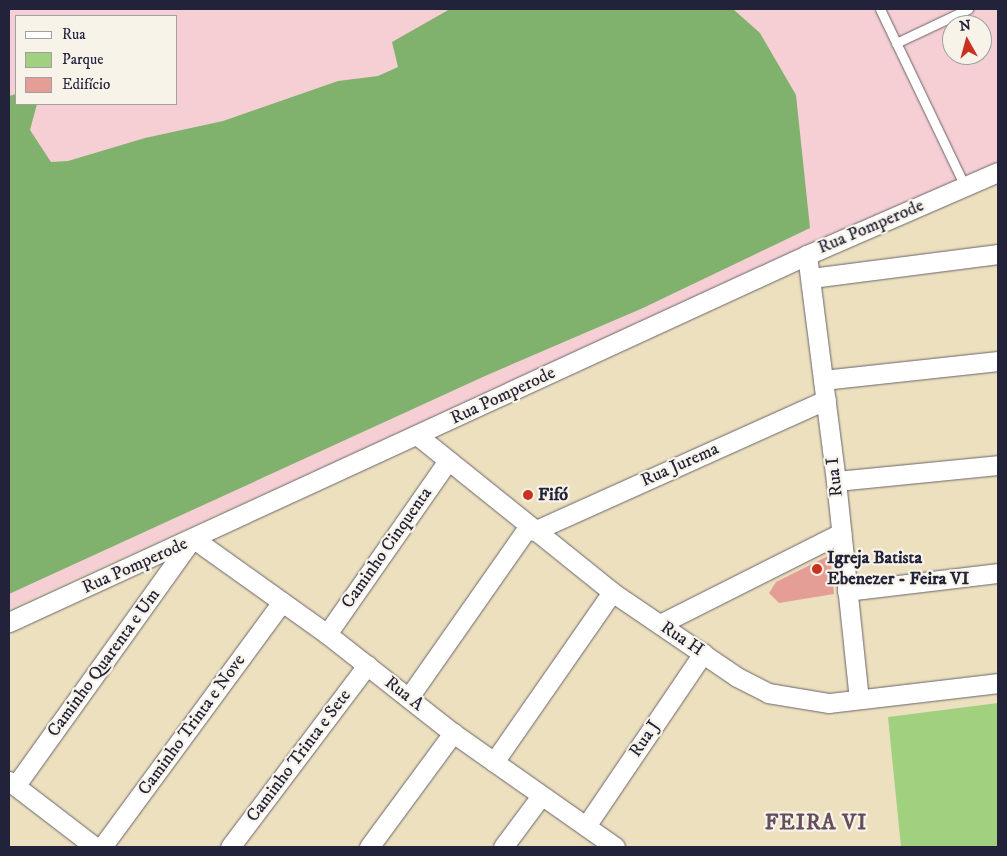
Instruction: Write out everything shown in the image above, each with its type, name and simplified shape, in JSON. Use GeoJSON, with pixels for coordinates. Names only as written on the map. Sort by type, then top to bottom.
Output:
{"type":"FeatureCollection","features":[{"type":"Feature","properties":{"kind":"street","name":"Rua Pomperode"},"geometry":{"type":"LineString","coordinates":[[9,622],[193,540],[962,183],[998,172]]}},
{"type":"Feature","properties":{"kind":"street"},"geometry":{"type":"LineString","coordinates":[[810,278],[998,254]]}},
{"type":"Feature","properties":{"kind":"street","name":"Rua I"},"geometry":{"type":"LineString","coordinates":[[807,255],[836,481],[846,591],[859,699]]}},
{"type":"Feature","properties":{"kind":"street"},"geometry":{"type":"LineString","coordinates":[[824,380],[998,362]]}},
{"type":"Feature","properties":{"kind":"street","name":"Rua Jurema"},"geometry":{"type":"LineString","coordinates":[[531,529],[826,400]]}},
{"type":"Feature","properties":{"kind":"street","name":"Rua H"},"geometry":{"type":"LineString","coordinates":[[418,435],[448,462],[612,592],[703,652],[736,677],[768,693],[829,702],[998,684]]}},
{"type":"Feature","properties":{"kind":"street","name":"Caminho Cinquenta"},"geometry":{"type":"LineString","coordinates":[[328,634],[448,462]]}},
{"type":"Feature","properties":{"kind":"street"},"geometry":{"type":"LineString","coordinates":[[836,481],[998,465]]}},
{"type":"Feature","properties":{"kind":"street"},"geometry":{"type":"LineString","coordinates":[[409,697],[531,529]]}},
{"type":"Feature","properties":{"kind":"street"},"geometry":{"type":"LineString","coordinates":[[660,624],[841,533]]}},
{"type":"Feature","properties":{"kind":"street","name":"Rua A"},"geometry":{"type":"LineString","coordinates":[[193,540],[328,634],[367,666],[494,762],[615,847]]}},
{"type":"Feature","properties":{"kind":"street","name":"Caminho Quarenta e Um"},"geometry":{"type":"LineString","coordinates":[[12,783],[193,540]]}},
{"type":"Feature","properties":{"kind":"street"},"geometry":{"type":"LineString","coordinates":[[846,591],[998,573]]}},
{"type":"Feature","properties":{"kind":"street"},"geometry":{"type":"LineString","coordinates":[[494,762],[612,592]]}},
{"type":"Feature","properties":{"kind":"street","name":"Caminho Trinta e Nove"},"geometry":{"type":"LineString","coordinates":[[91,846],[282,602]]}},
{"type":"Feature","properties":{"kind":"street","name":"Rua J"},"geometry":{"type":"LineString","coordinates":[[586,826],[703,652]]}},
{"type":"Feature","properties":{"kind":"street","name":"Caminho Trinta e Sete"},"geometry":{"type":"LineString","coordinates":[[230,847],[367,666]]}},
{"type":"Feature","properties":{"kind":"street"},"geometry":{"type":"LineString","coordinates":[[369,847],[454,732]]}},
{"type":"Feature","properties":{"kind":"street"},"geometry":{"type":"LineString","coordinates":[[12,783],[91,846]]}},
{"type":"Feature","properties":{"kind":"street"},"geometry":{"type":"LineString","coordinates":[[503,847],[541,796]]}},
{"type":"Feature","properties":{"kind":"lane"},"geometry":{"type":"LineString","coordinates":[[880,9],[962,183]]}},
{"type":"Feature","properties":{"kind":"lane"},"geometry":{"type":"LineString","coordinates":[[896,43],[968,9]]}},
{"type":"Feature","properties":{"kind":"shaded area"},"geometry":{"type":"Polygon","coordinates":[[[9,9],[998,9],[998,161],[9,609],[9,9]]]}},
{"type":"Feature","properties":{"kind":"green space"},"geometry":{"type":"Polygon","coordinates":[[[450,9],[733,9],[760,33],[796,95],[810,228],[643,308],[485,376],[9,594],[9,96],[15,94],[15,105],[37,105],[30,130],[51,162],[68,161],[145,138],[223,121],[338,81],[378,76],[398,67],[392,42],[450,9]]]}},
{"type":"Feature","properties":{"kind":"green space"},"geometry":{"type":"Polygon","coordinates":[[[998,703],[998,847],[901,847],[888,717],[998,703]]]}},
{"type":"Feature","properties":{"kind":"building","name":"Igreja Batista Ebenezer - Feira VI"},"geometry":{"type":"Polygon","coordinates":[[[830,555],[834,594],[779,603],[769,593],[776,582],[830,555]]]}},
{"type":"Feature","properties":{"kind":"place","name":"Fifó"},"geometry":{"type":"Point","coordinates":[528,495]}},
{"type":"Feature","properties":{"kind":"place","name":"Igreja Batista Ebenezer - Feira VI"},"geometry":{"type":"Point","coordinates":[817,569]}},
{"type":"Feature","properties":{"kind":"district","name":"FEIRA VI"},"geometry":{"type":"Point","coordinates":[816,823]}}]}
